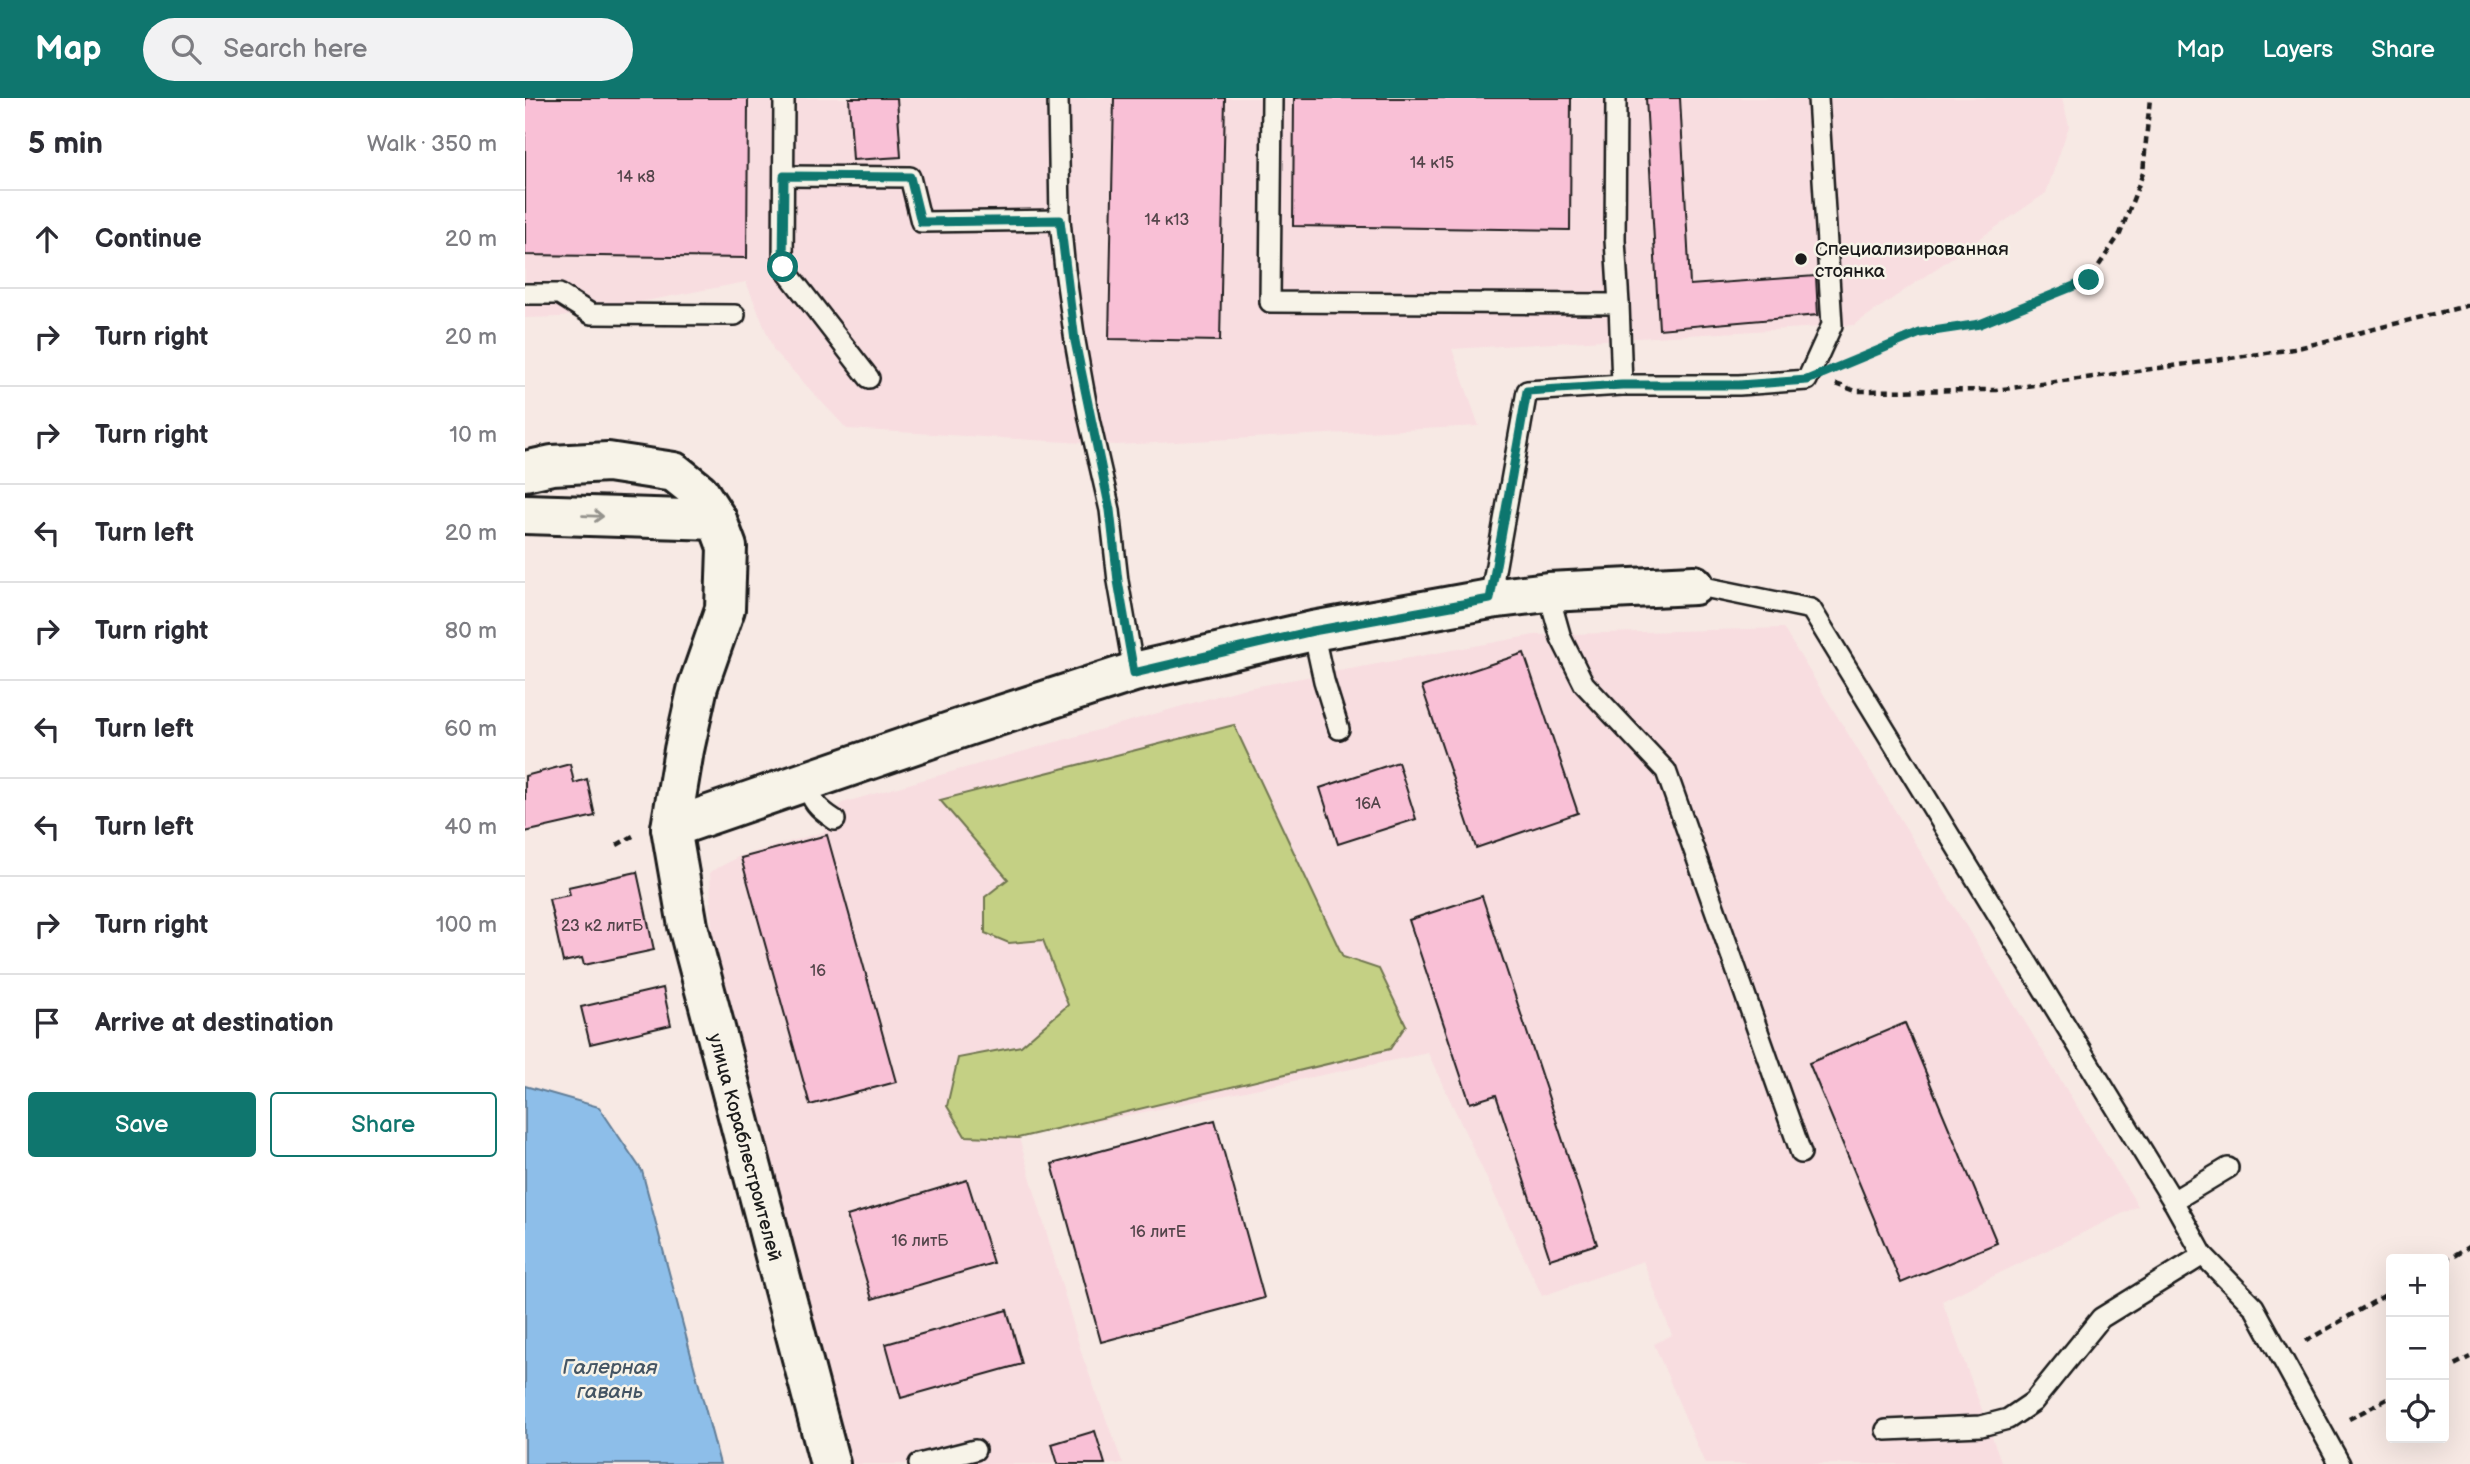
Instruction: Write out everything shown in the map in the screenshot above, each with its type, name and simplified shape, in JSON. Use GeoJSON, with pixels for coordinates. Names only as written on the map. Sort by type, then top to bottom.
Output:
{"type":"FeatureCollection","features":[{"type":"Feature","properties":{"kind":"street","name":"улица Кораблестроителей"},"geometry":{"type":"LineString","coordinates":[[525,471],[552,465],[608,462],[674,472],[699,492],[717,520],[727,547],[725,609],[698,686],[671,828],[688,926],[830,1464]]}},
{"type":"Feature","properties":{"kind":"street"},"geometry":{"type":"LineString","coordinates":[[525,514],[717,520]]}},
{"type":"Feature","properties":{"kind":"street"},"geometry":{"type":"LineString","coordinates":[[671,828],[983,721],[1134,673],[1313,631],[1490,599],[1548,592],[1694,586]]}},
{"type":"Feature","properties":{"kind":"lane"},"geometry":{"type":"LineString","coordinates":[[784,98],[783,267],[869,378]]}},
{"type":"Feature","properties":{"kind":"lane"},"geometry":{"type":"LineString","coordinates":[[1058,98],[1060,220],[1075,341],[1110,510],[1118,581],[1134,673]]}},
{"type":"Feature","properties":{"kind":"lane"},"geometry":{"type":"LineString","coordinates":[[1272,98],[1270,302],[1619,304]]}},
{"type":"Feature","properties":{"kind":"lane"},"geometry":{"type":"LineString","coordinates":[[1616,98],[1615,240],[1622,385]]}},
{"type":"Feature","properties":{"kind":"lane"},"geometry":{"type":"LineString","coordinates":[[1490,599],[1527,391],[1622,385],[1739,385],[1807,380],[1832,325],[1818,98]]}},
{"type":"Feature","properties":{"kind":"lane"},"geometry":{"type":"LineString","coordinates":[[784,176],[910,177],[921,222],[1060,220]]}},
{"type":"Feature","properties":{"kind":"lane"},"geometry":{"type":"LineString","coordinates":[[525,294],[559,295],[591,314],[735,315]]}},
{"type":"Feature","properties":{"kind":"lane"},"geometry":{"type":"LineString","coordinates":[[1694,586],[1811,609],[2203,1255],[2254,1307],[2340,1464]]}},
{"type":"Feature","properties":{"kind":"lane"},"geometry":{"type":"LineString","coordinates":[[1548,592],[1560,638],[1584,684],[1666,771],[1801,1153]]}},
{"type":"Feature","properties":{"kind":"lane"},"geometry":{"type":"LineString","coordinates":[[1313,631],[1324,681],[1339,729]]}},
{"type":"Feature","properties":{"kind":"lane"},"geometry":{"type":"LineString","coordinates":[[806,782],[812,800],[835,820]]}},
{"type":"Feature","properties":{"kind":"lane"},"geometry":{"type":"LineString","coordinates":[[2172,1200],[2228,1168]]}},
{"type":"Feature","properties":{"kind":"lane"},"geometry":{"type":"LineString","coordinates":[[1886,1430],[1981,1426],[2008,1419],[2033,1402],[2101,1318],[2203,1255]]}},
{"type":"Feature","properties":{"kind":"lane"},"geometry":{"type":"LineString","coordinates":[[919,1464],[975,1450]]}},
{"type":"Feature","properties":{"kind":"path"},"geometry":{"type":"LineString","coordinates":[[1807,380],[1920,333],[1980,324],[2089,280],[2120,234],[2143,173],[2150,98]]}},
{"type":"Feature","properties":{"kind":"path"},"geometry":{"type":"LineString","coordinates":[[1856,391],[1996,390],[2123,373],[2294,349],[2470,305]]}},
{"type":"Feature","properties":{"kind":"path"},"geometry":{"type":"LineString","coordinates":[[617,845],[634,836]]}},
{"type":"Feature","properties":{"kind":"path"},"geometry":{"type":"LineString","coordinates":[[2449,1259],[2470,1246]]}},
{"type":"Feature","properties":{"kind":"path"},"geometry":{"type":"LineString","coordinates":[[2281,1356],[2386,1295]]}},
{"type":"Feature","properties":{"kind":"path"},"geometry":{"type":"LineString","coordinates":[[2449,1368],[2470,1357]]}},
{"type":"Feature","properties":{"kind":"path"},"geometry":{"type":"LineString","coordinates":[[2323,1433],[2386,1400]]}},
{"type":"Feature","properties":{"kind":"shaded area"},"geometry":{"type":"Polygon","coordinates":[[[525,98],[2062,98],[2069,126],[2046,193],[1854,325],[1452,349],[1479,426],[1117,445],[847,429],[774,351],[746,282],[561,317],[525,318],[525,98]]]}},
{"type":"Feature","properties":{"kind":"shaded area"},"geometry":{"type":"Polygon","coordinates":[[[1783,628],[2138,1206],[1942,1301],[2002,1464],[1705,1464],[1654,1344],[1672,1335],[1643,1261],[1542,1296],[1428,1053],[1019,1138],[1083,1358],[1123,1464],[844,1464],[781,1232],[712,932],[710,872],[740,856],[823,832],[842,803],[1242,689],[1534,635],[1783,628]]]}},
{"type":"Feature","properties":{"kind":"green space"},"geometry":{"type":"Polygon","coordinates":[[[1234,725],[1343,957],[1379,969],[1406,1025],[1390,1049],[1018,1138],[965,1136],[947,1106],[958,1058],[1021,1046],[1068,1005],[1043,940],[1009,943],[985,933],[985,897],[1008,879],[940,800],[1234,725]]]}},
{"type":"Feature","properties":{"kind":"water","name":"Галерная гавань"},"geometry":{"type":"Polygon","coordinates":[[[525,1086],[599,1107],[642,1171],[720,1464],[525,1464],[525,1086]]]}},
{"type":"Feature","properties":{"kind":"building"},"geometry":{"type":"Polygon","coordinates":[[[525,98],[748,98],[747,258],[525,255],[525,98]]]}},
{"type":"Feature","properties":{"kind":"building"},"geometry":{"type":"Polygon","coordinates":[[[849,98],[897,98],[901,157],[853,160],[849,98]]]}},
{"type":"Feature","properties":{"kind":"building"},"geometry":{"type":"Polygon","coordinates":[[[1114,98],[1225,98],[1220,341],[1109,339],[1114,98]]]}},
{"type":"Feature","properties":{"kind":"building"},"geometry":{"type":"Polygon","coordinates":[[[1294,98],[1571,98],[1570,230],[1293,226],[1294,98]]]}},
{"type":"Feature","properties":{"kind":"building"},"geometry":{"type":"Polygon","coordinates":[[[1646,98],[1680,98],[1690,285],[1816,276],[1818,315],[1659,329],[1646,98]]]}},
{"type":"Feature","properties":{"kind":"building"},"geometry":{"type":"Polygon","coordinates":[[[1524,653],[1578,813],[1476,848],[1422,687],[1524,653]]]}},
{"type":"Feature","properties":{"kind":"building"},"geometry":{"type":"Polygon","coordinates":[[[1398,762],[1416,819],[1338,844],[1320,788],[1398,762]]]}},
{"type":"Feature","properties":{"kind":"building"},"geometry":{"type":"Polygon","coordinates":[[[570,764],[574,783],[587,779],[595,816],[525,832],[525,776],[570,764]]]}},
{"type":"Feature","properties":{"kind":"building"},"geometry":{"type":"Polygon","coordinates":[[[827,835],[896,1082],[810,1105],[741,858],[827,835]]]}},
{"type":"Feature","properties":{"kind":"building"},"geometry":{"type":"Polygon","coordinates":[[[637,872],[654,950],[584,965],[582,958],[563,962],[549,899],[570,895],[568,887],[637,872]]]}},
{"type":"Feature","properties":{"kind":"building"},"geometry":{"type":"Polygon","coordinates":[[[1482,896],[1597,1244],[1550,1259],[1496,1095],[1470,1103],[1409,920],[1482,896]]]}},
{"type":"Feature","properties":{"kind":"building"},"geometry":{"type":"Polygon","coordinates":[[[663,988],[671,1025],[590,1044],[581,1007],[663,988]]]}},
{"type":"Feature","properties":{"kind":"building"},"geometry":{"type":"Polygon","coordinates":[[[1905,1023],[1997,1243],[1901,1283],[1809,1063],[1905,1023]]]}},
{"type":"Feature","properties":{"kind":"building"},"geometry":{"type":"Polygon","coordinates":[[[1215,1120],[1264,1298],[1101,1342],[1052,1164],[1215,1120]]]}},
{"type":"Feature","properties":{"kind":"building"},"geometry":{"type":"Polygon","coordinates":[[[967,1180],[993,1263],[872,1299],[847,1216],[967,1180]]]}},
{"type":"Feature","properties":{"kind":"building"},"geometry":{"type":"Polygon","coordinates":[[[1007,1310],[1022,1364],[901,1398],[886,1344],[1007,1310]]]}},
{"type":"Feature","properties":{"kind":"building"},"geometry":{"type":"Polygon","coordinates":[[[1095,1431],[1105,1464],[1058,1464],[1052,1444],[1095,1431]]]}},
{"type":"Feature","properties":{"kind":"place","name":"Специализированная стоянка"},"geometry":{"type":"Point","coordinates":[1801,259]}},
{"type":"Feature","properties":{"kind":"route"},"geometry":{"type":"LineString","coordinates":[[783,267],[784,176],[910,177],[921,222],[1060,220],[1075,341],[1089,419],[1110,510],[1118,581],[1134,673],[1313,631],[1490,599],[1527,391],[1622,385],[1739,385],[1807,380],[1920,333],[1980,324],[2089,280]]}}]}
